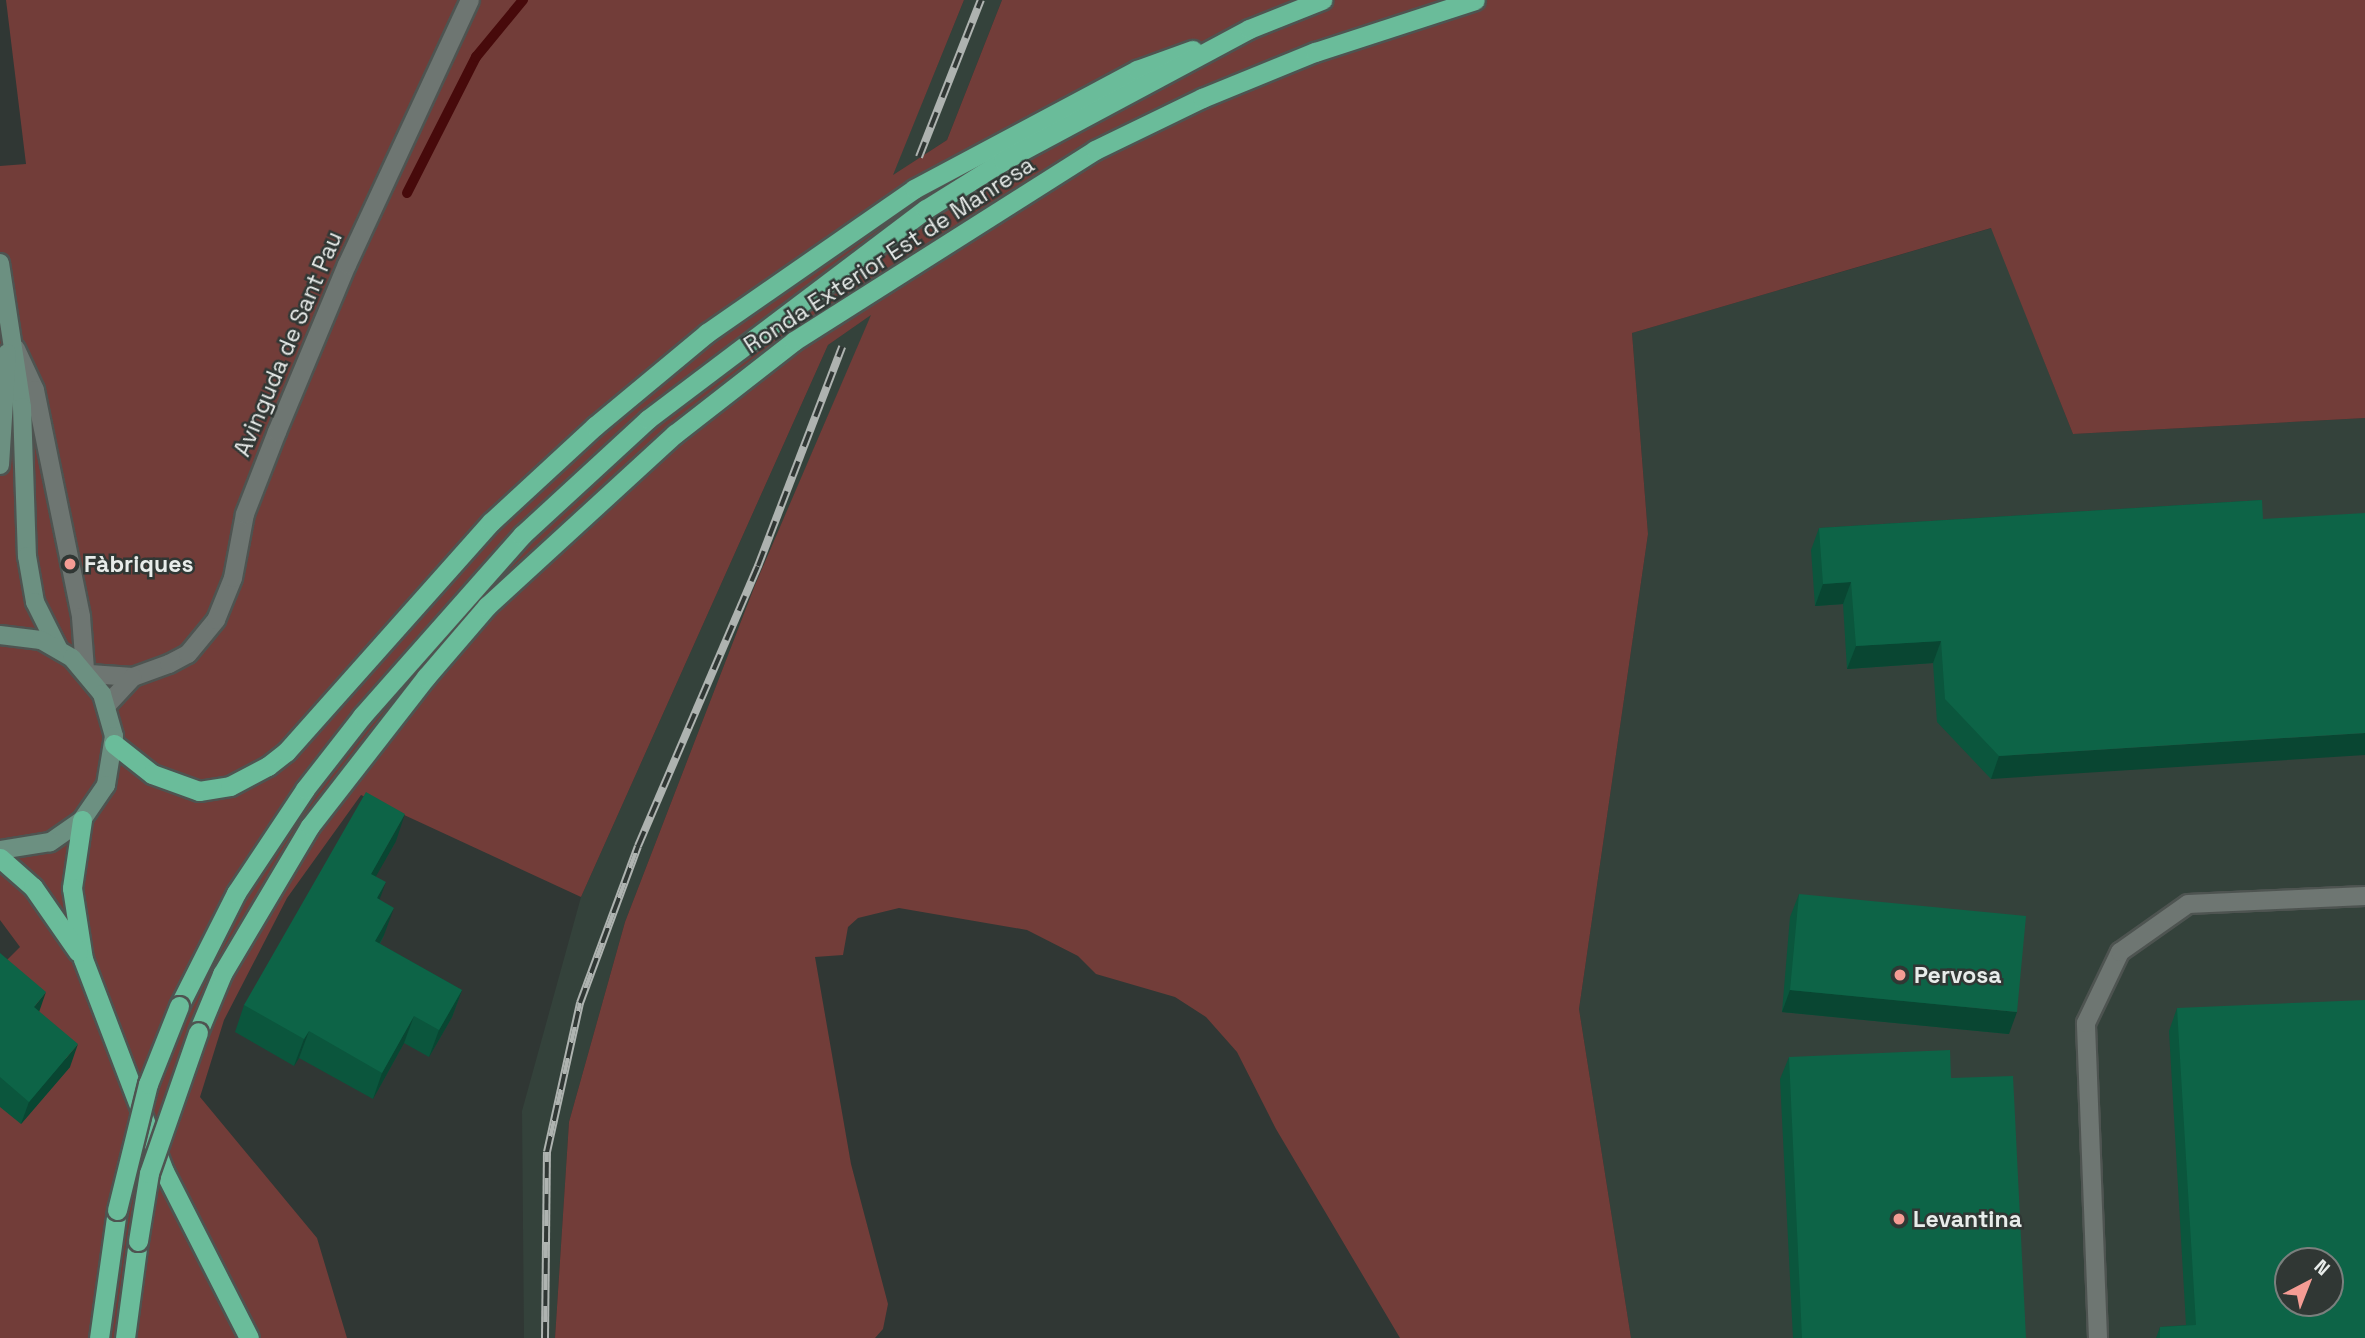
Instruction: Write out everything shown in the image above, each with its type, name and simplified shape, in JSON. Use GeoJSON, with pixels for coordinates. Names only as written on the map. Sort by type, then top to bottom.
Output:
{"type":"FeatureCollection","features":[{"type":"Feature","properties":{"kind":"highway","name":"Ronda Exterior Est de Manresa"},"geometry":{"type":"LineString","coordinates":[[99,1338],[117,1210],[148,1084],[179,1006],[236,893],[305,789],[419,650],[522,535],[579,481],[712,369],[926,209],[1071,121],[1199,59],[1249,29],[1322,0]]}},
{"type":"Feature","properties":{"kind":"highway","name":"Ronda Exterior Est de Manresa"},"geometry":{"type":"LineString","coordinates":[[125,1338],[149,1173],[198,1032],[222,974],[261,904],[310,827],[400,710],[487,606],[674,434],[794,341],[1095,150],[1202,98],[1315,51],[1475,0]]}},
{"type":"Feature","properties":{"kind":"highway"},"geometry":{"type":"LineString","coordinates":[[114,744],[152,774],[185,788],[215,790],[245,781],[286,752],[429,589],[538,477],[718,325],[950,168],[1137,70],[1249,29]]}},
{"type":"Feature","properties":{"kind":"highway"},"geometry":{"type":"LineString","coordinates":[[82,820],[72,888],[83,959],[164,1171],[249,1338]]}},
{"type":"Feature","properties":{"kind":"highway"},"geometry":{"type":"LineString","coordinates":[[0,858],[33,887],[83,959]]}},
{"type":"Feature","properties":{"kind":"main road"},"geometry":{"type":"LineString","coordinates":[[0,264],[22,407],[27,556],[35,602],[58,648]]}},
{"type":"Feature","properties":{"kind":"main road"},"geometry":{"type":"LineString","coordinates":[[0,465],[9,335]]}},
{"type":"Feature","properties":{"kind":"main road"},"geometry":{"type":"LineString","coordinates":[[0,635],[23,636],[58,648],[87,672],[107,705],[114,744],[106,785],[82,820],[50,842],[0,850]]}},
{"type":"Feature","properties":{"kind":"street","name":"Avinguda de Sant Pau"},"geometry":{"type":"LineString","coordinates":[[107,705],[133,677],[188,654],[216,620],[233,578],[245,514],[276,432],[347,265],[470,0]]}},
{"type":"Feature","properties":{"kind":"street"},"geometry":{"type":"LineString","coordinates":[[9,335],[35,390],[81,617],[87,672]]}},
{"type":"Feature","properties":{"kind":"street","name":"Avinguda de Sant Pau"},"geometry":{"type":"LineString","coordinates":[[87,672],[133,677]]}},
{"type":"Feature","properties":{"kind":"street"},"geometry":{"type":"LineString","coordinates":[[2098,1338],[2085,1023],[2120,952],[2188,904],[2365,896]]}},
{"type":"Feature","properties":{"kind":"shaded area"},"geometry":{"type":"Polygon","coordinates":[[[6,0],[964,0],[893,175],[947,140],[1002,0],[2365,0],[2365,418],[2073,434],[1991,228],[1632,333],[1648,534],[1579,1009],[1631,1338],[1400,1338],[1276,1129],[1237,1052],[1206,1017],[1175,997],[1096,974],[1078,956],[1027,930],[899,908],[858,918],[848,927],[843,955],[815,957],[851,1164],[888,1304],[883,1329],[875,1338],[555,1338],[569,1122],[625,922],[755,585],[871,315],[828,345],[581,897],[361,795],[287,898],[224,1020],[200,1097],[317,1238],[347,1338],[0,1338],[0,967],[20,947],[0,920],[0,166],[26,164],[6,0]]]}},
{"type":"Feature","properties":{"kind":"shaded area"},"geometry":{"type":"Polygon","coordinates":[[[964,0],[1002,0],[947,140],[892,176],[964,0]]]}},
{"type":"Feature","properties":{"kind":"shaded area"},"geometry":{"type":"Polygon","coordinates":[[[1992,228],[2073,434],[2365,418],[2365,1338],[1631,1338],[1579,1009],[1648,534],[1632,333],[1992,228]]]}},
{"type":"Feature","properties":{"kind":"shaded area"},"geometry":{"type":"Polygon","coordinates":[[[872,314],[755,585],[625,922],[569,1122],[555,1338],[524,1338],[522,1111],[581,897],[828,345],[872,314]]]}},
{"type":"Feature","properties":{"kind":"building"},"geometry":{"type":"Polygon","coordinates":[[[2262,500],[2263,519],[2365,513],[2365,733],[1999,756],[1945,699],[1941,641],[1856,646],[1851,582],[1823,584],[1819,528],[2262,500]]]}},
{"type":"Feature","properties":{"kind":"building"},"geometry":{"type":"Polygon","coordinates":[[[366,792],[405,814],[371,874],[386,882],[377,898],[394,908],[375,941],[462,990],[439,1030],[414,1016],[382,1073],[309,1031],[304,1039],[244,1005],[366,792]]]}},
{"type":"Feature","properties":{"kind":"building","name":"Pervosa"},"geometry":{"type":"Polygon","coordinates":[[[1799,894],[2026,916],[2017,1012],[1790,990],[1799,894]]]}},
{"type":"Feature","properties":{"kind":"building"},"geometry":{"type":"Polygon","coordinates":[[[0,953],[46,992],[34,1007],[78,1044],[29,1102],[0,1077],[0,953]]]}},
{"type":"Feature","properties":{"kind":"building"},"geometry":{"type":"Polygon","coordinates":[[[2365,1000],[2365,1338],[2160,1338],[2160,1327],[2196,1325],[2177,1008],[2365,1000]]]}},
{"type":"Feature","properties":{"kind":"building","name":"Levantina"},"geometry":{"type":"Polygon","coordinates":[[[1950,1050],[1951,1078],[2013,1076],[2026,1338],[1802,1338],[1789,1057],[1950,1050]]]}},
{"type":"Feature","properties":{"kind":"waterway"},"geometry":{"type":"LineString","coordinates":[[407,193],[476,57],[523,0]]}},
{"type":"Feature","properties":{"kind":"railway"},"geometry":{"type":"LineString","coordinates":[[919,157],[981,0]]}},
{"type":"Feature","properties":{"kind":"railway"},"geometry":{"type":"LineString","coordinates":[[545,1338],[547,1152],[580,1003],[638,846],[758,566],[842,347]]}},
{"type":"Feature","properties":{"kind":"place","name":"Fàbriques"},"geometry":{"type":"Point","coordinates":[70,564]}},
{"type":"Feature","properties":{"kind":"place","name":"Pervosa"},"geometry":{"type":"Point","coordinates":[1900,975]}},
{"type":"Feature","properties":{"kind":"place","name":"Levantina"},"geometry":{"type":"Point","coordinates":[1899,1219]}}]}
